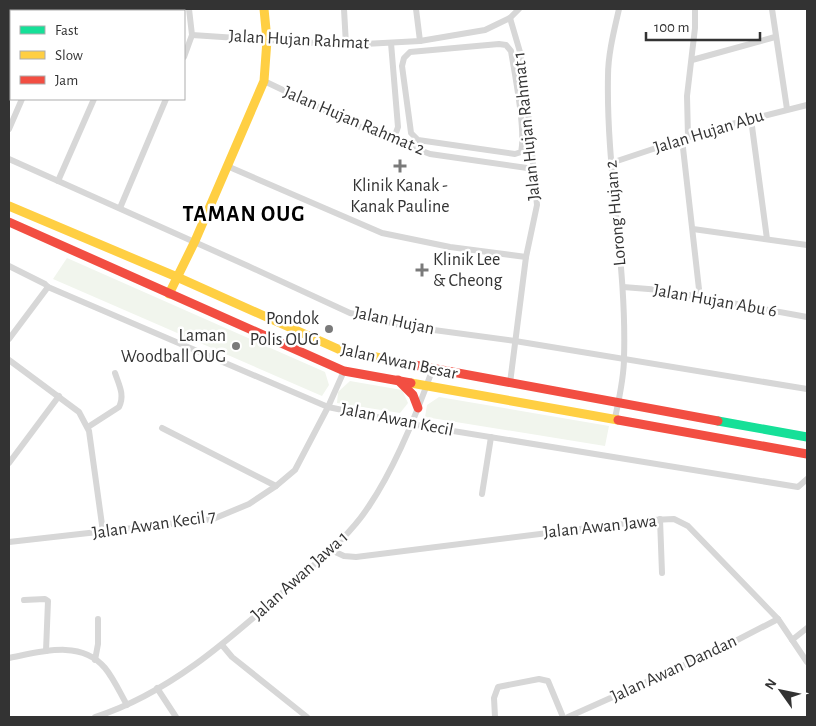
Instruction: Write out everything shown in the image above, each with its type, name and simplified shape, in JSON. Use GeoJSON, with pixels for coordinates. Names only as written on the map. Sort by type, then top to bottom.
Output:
{"type":"FeatureCollection","features":[{"type":"Feature","properties":{"kind":"main road"},"geometry":{"type":"LineString","coordinates":[[169,294],[195,242],[264,82],[267,40],[264,9]]}},
{"type":"Feature","properties":{"kind":"main road","name":"Jalan Awan Besar"},"geometry":{"type":"LineString","coordinates":[[9,206],[177,277],[338,349],[510,383],[807,437]]}},
{"type":"Feature","properties":{"kind":"main road","name":"Jalan Awan Besar"},"geometry":{"type":"LineString","coordinates":[[9,222],[344,371],[615,418],[807,454]]}},
{"type":"Feature","properties":{"kind":"main road"},"geometry":{"type":"LineString","coordinates":[[163,271],[186,258]]}},
{"type":"Feature","properties":{"kind":"main road"},"geometry":{"type":"LineString","coordinates":[[186,258],[190,283]]}},
{"type":"Feature","properties":{"kind":"main road"},"geometry":{"type":"LineString","coordinates":[[398,380],[410,391],[418,408]]}},
{"type":"Feature","properties":{"kind":"street"},"geometry":{"type":"LineString","coordinates":[[185,54],[192,34],[189,9]]}},
{"type":"Feature","properties":{"kind":"street"},"geometry":{"type":"LineString","coordinates":[[344,9],[346,45]]}},
{"type":"Feature","properties":{"kind":"street"},"geometry":{"type":"LineString","coordinates":[[416,9],[420,41]]}},
{"type":"Feature","properties":{"kind":"street","name":"Jalan Hujan Rahmat"},"geometry":{"type":"LineString","coordinates":[[192,34],[346,45],[409,42],[485,30],[510,18],[519,9]]}},
{"type":"Feature","properties":{"kind":"street","name":"Lorong Hujan 2"},"geometry":{"type":"LineString","coordinates":[[615,418],[624,360],[623,287],[611,163],[608,75],[613,32],[619,9]]}},
{"type":"Feature","properties":{"kind":"street"},"geometry":{"type":"LineString","coordinates":[[695,9],[685,138],[700,298]]}},
{"type":"Feature","properties":{"kind":"street"},"geometry":{"type":"LineString","coordinates":[[772,9],[787,109]]}},
{"type":"Feature","properties":{"kind":"street","name":"Jalan Hujan Rahmat 1"},"geometry":{"type":"LineString","coordinates":[[510,18],[520,52],[537,205],[526,257],[510,383]]}},
{"type":"Feature","properties":{"kind":"street"},"geometry":{"type":"LineString","coordinates":[[692,60],[775,37]]}},
{"type":"Feature","properties":{"kind":"street"},"geometry":{"type":"LineString","coordinates":[[409,42],[410,52]]}},
{"type":"Feature","properties":{"kind":"street"},"geometry":{"type":"LineString","coordinates":[[391,43],[398,127],[393,141]]}},
{"type":"Feature","properties":{"kind":"street"},"geometry":{"type":"LineString","coordinates":[[517,167],[518,154],[521,152],[523,145],[521,120],[512,51],[506,45],[466,46],[410,52],[404,58],[402,66],[411,133],[418,140],[518,154]]}},
{"type":"Feature","properties":{"kind":"street","name":"Jalan Hujan Rahmat 2"},"geometry":{"type":"LineString","coordinates":[[264,82],[393,141],[430,154],[534,170]]}},
{"type":"Feature","properties":{"kind":"street"},"geometry":{"type":"LineString","coordinates":[[9,130],[22,100]]}},
{"type":"Feature","properties":{"kind":"street"},"geometry":{"type":"LineString","coordinates":[[58,181],[94,100]]}},
{"type":"Feature","properties":{"kind":"street"},"geometry":{"type":"LineString","coordinates":[[120,208],[166,100]]}},
{"type":"Feature","properties":{"kind":"street","name":"Jalan Hujan Abu"},"geometry":{"type":"LineString","coordinates":[[611,163],[685,138],[807,105]]}},
{"type":"Feature","properties":{"kind":"street"},"geometry":{"type":"LineString","coordinates":[[751,119],[767,239]]}},
{"type":"Feature","properties":{"kind":"street"},"geometry":{"type":"LineString","coordinates":[[442,156],[443,144]]}},
{"type":"Feature","properties":{"kind":"street","name":"Jalan Hujan"},"geometry":{"type":"LineString","coordinates":[[9,159],[350,313],[404,326],[515,341],[807,389]]}},
{"type":"Feature","properties":{"kind":"street"},"geometry":{"type":"LineString","coordinates":[[228,166],[382,233],[450,247],[526,257]]}},
{"type":"Feature","properties":{"kind":"street"},"geometry":{"type":"LineString","coordinates":[[693,229],[807,245]]}},
{"type":"Feature","properties":{"kind":"street","name":"Jalan Awan Kecil"},"geometry":{"type":"LineString","coordinates":[[9,266],[45,284],[48,288],[328,407],[491,438],[798,487],[807,479]]}},
{"type":"Feature","properties":{"kind":"street","name":"Jalan Hujan Abu 6"},"geometry":{"type":"LineString","coordinates":[[623,287],[643,288],[807,317]]}},
{"type":"Feature","properties":{"kind":"street"},"geometry":{"type":"LineString","coordinates":[[9,339],[48,288]]}},
{"type":"Feature","properties":{"kind":"street"},"geometry":{"type":"LineString","coordinates":[[9,360],[79,412],[88,427],[103,532]]}},
{"type":"Feature","properties":{"kind":"street","name":"Jalan Awan Jawa 1"},"geometry":{"type":"LineString","coordinates":[[95,717],[127,705],[170,681],[222,645],[346,535],[369,507],[386,478],[418,408],[433,368]]}},
{"type":"Feature","properties":{"kind":"street","name":"Jalan Awan Kecil 7"},"geometry":{"type":"LineString","coordinates":[[9,542],[213,519],[248,504],[276,486],[295,470],[328,407],[344,371]]}},
{"type":"Feature","properties":{"kind":"street"},"geometry":{"type":"LineString","coordinates":[[88,427],[121,404],[123,396],[115,373]]}},
{"type":"Feature","properties":{"kind":"street"},"geometry":{"type":"LineString","coordinates":[[9,463],[59,396]]}},
{"type":"Feature","properties":{"kind":"street"},"geometry":{"type":"LineString","coordinates":[[162,428],[276,486]]}},
{"type":"Feature","properties":{"kind":"street"},"geometry":{"type":"LineString","coordinates":[[482,494],[491,438]]}},
{"type":"Feature","properties":{"kind":"street"},"geometry":{"type":"LineString","coordinates":[[660,520],[662,573]]}},
{"type":"Feature","properties":{"kind":"street","name":"Jalan Awan Jawa"},"geometry":{"type":"LineString","coordinates":[[331,550],[344,556],[363,556],[660,520],[674,520],[688,526],[778,619],[807,662]]}},
{"type":"Feature","properties":{"kind":"street"},"geometry":{"type":"LineString","coordinates":[[24,600],[45,599],[48,601],[46,651]]}},
{"type":"Feature","properties":{"kind":"street"},"geometry":{"type":"LineString","coordinates":[[95,660],[98,644],[98,619]]}},
{"type":"Feature","properties":{"kind":"street","name":"Jalan Awan Dandan"},"geometry":{"type":"LineString","coordinates":[[568,717],[718,650],[778,619]]}},
{"type":"Feature","properties":{"kind":"street"},"geometry":{"type":"LineString","coordinates":[[792,640],[807,628]]}},
{"type":"Feature","properties":{"kind":"street"},"geometry":{"type":"LineString","coordinates":[[222,645],[232,657],[308,717]]}},
{"type":"Feature","properties":{"kind":"street"},"geometry":{"type":"LineString","coordinates":[[9,658],[46,651],[80,652],[95,660],[109,673],[127,705]]}},
{"type":"Feature","properties":{"kind":"street"},"geometry":{"type":"LineString","coordinates":[[495,717],[494,698],[498,687],[539,678],[548,681],[563,717]]}},
{"type":"Feature","properties":{"kind":"street"},"geometry":{"type":"LineString","coordinates":[[157,688],[176,717]]}},
{"type":"Feature","properties":{"kind":"shaded area","name":"Laman Woodball OUG"},"geometry":{"type":"Polygon","coordinates":[[[67,258],[325,372],[329,385],[322,396],[53,279],[67,258]]]}},
{"type":"Feature","properties":{"kind":"shaded area"},"geometry":{"type":"Polygon","coordinates":[[[350,381],[402,390],[408,403],[400,413],[337,403],[338,392],[350,381]]]}},
{"type":"Feature","properties":{"kind":"shaded area"},"geometry":{"type":"Polygon","coordinates":[[[439,397],[609,426],[605,446],[425,417],[427,405],[439,397]]]}},
{"type":"Feature","properties":{"kind":"traffic: fast"},"geometry":{"type":"LineString","coordinates":[[718,421],[807,437]]}},
{"type":"Feature","properties":{"kind":"traffic: slow"},"geometry":{"type":"LineString","coordinates":[[169,294],[195,241],[264,81],[267,40],[264,9]]}},
{"type":"Feature","properties":{"kind":"traffic: slow"},"geometry":{"type":"LineString","coordinates":[[9,206],[177,277],[338,349],[409,364]]}},
{"type":"Feature","properties":{"kind":"traffic: slow"},"geometry":{"type":"LineString","coordinates":[[411,383],[618,420]]}},
{"type":"Feature","properties":{"kind":"traffic: jam"},"geometry":{"type":"LineString","coordinates":[[9,222],[344,371],[411,383]]}},
{"type":"Feature","properties":{"kind":"traffic: jam"},"geometry":{"type":"LineString","coordinates":[[409,364],[718,421]]}},
{"type":"Feature","properties":{"kind":"traffic: jam"},"geometry":{"type":"LineString","coordinates":[[398,380],[413,395],[418,408]]}},
{"type":"Feature","properties":{"kind":"traffic: jam"},"geometry":{"type":"LineString","coordinates":[[618,420],[807,454]]}},
{"type":"Feature","properties":{"kind":"place","name":"Klinik Kanak - Kanak Pauline"},"geometry":{"type":"Point","coordinates":[400,166]}},
{"type":"Feature","properties":{"kind":"place","name":"Klinik Lee & Cheong"},"geometry":{"type":"Point","coordinates":[422,270]}},
{"type":"Feature","properties":{"kind":"place","name":"Pondok Polis OUG"},"geometry":{"type":"Point","coordinates":[329,329]}},
{"type":"Feature","properties":{"kind":"place","name":"Laman Woodball OUG"},"geometry":{"type":"Point","coordinates":[236,346]}},
{"type":"Feature","properties":{"kind":"district","name":"TAMAN OUG"},"geometry":{"type":"Point","coordinates":[244,214]}}]}
